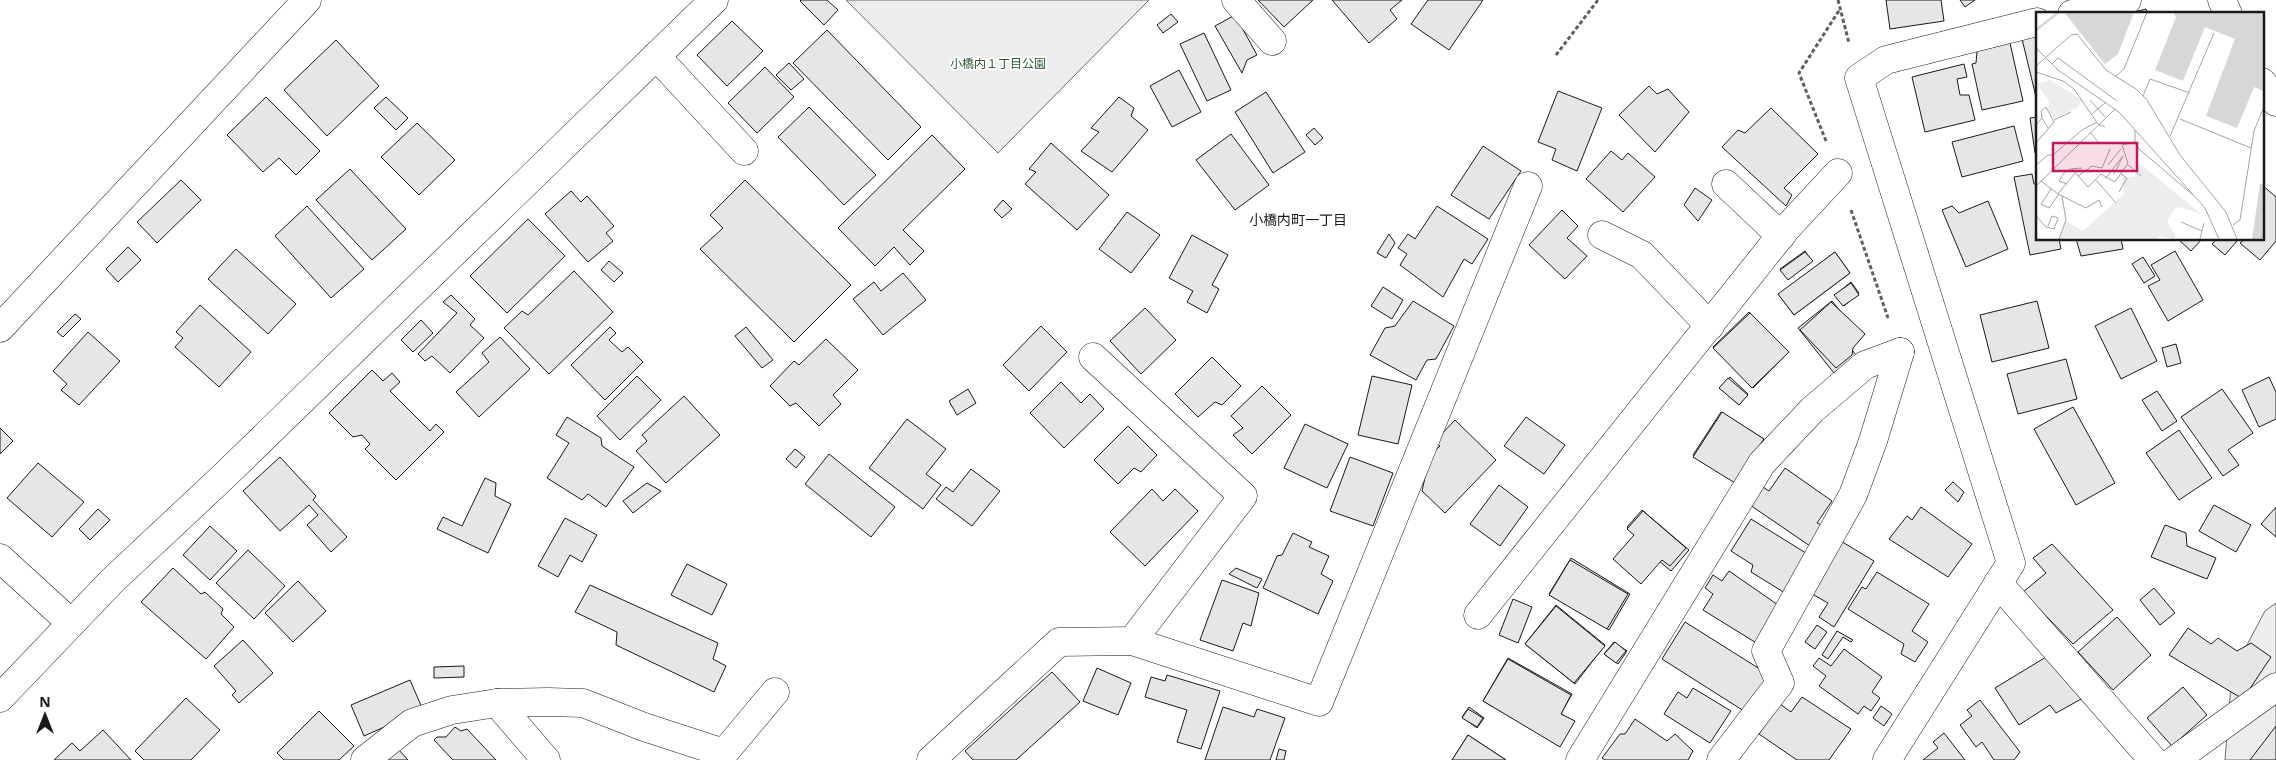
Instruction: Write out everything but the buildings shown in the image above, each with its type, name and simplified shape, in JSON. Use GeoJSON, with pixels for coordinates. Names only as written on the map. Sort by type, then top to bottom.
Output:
{"type":"FeatureCollection","features":[{"type":"Feature","properties":{"kind":"street"},"geometry":{"type":"LineString","coordinates":[[0,328],[307,0]]}},
{"type":"Feature","properties":{"kind":"street"},"geometry":{"type":"LineString","coordinates":[[0,698],[72,623],[714,0]]}},
{"type":"Feature","properties":{"kind":"street"},"geometry":{"type":"LineString","coordinates":[[1236,0],[1272,41]]}},
{"type":"Feature","properties":{"kind":"street"},"geometry":{"type":"LineString","coordinates":[[2080,12],[2128,0]]}},
{"type":"Feature","properties":{"kind":"street"},"geometry":{"type":"LineString","coordinates":[[2222,0],[2227,12]]}},
{"type":"Feature","properties":{"kind":"street"},"geometry":{"type":"LineString","coordinates":[[1888,760],[2011,563],[1859,78],[1886,60],[2036,22]]}},
{"type":"Feature","properties":{"kind":"street"},"geometry":{"type":"LineString","coordinates":[[656,56],[744,151]]}},
{"type":"Feature","properties":{"kind":"street"},"geometry":{"type":"LineString","coordinates":[[2264,85],[2276,102]]}},
{"type":"Feature","properties":{"kind":"street"},"geometry":{"type":"LineString","coordinates":[[1478,615],[1781,236],[1838,173]]}},
{"type":"Feature","properties":{"kind":"street"},"geometry":{"type":"LineString","coordinates":[[1726,184],[1781,236]]}},
{"type":"Feature","properties":{"kind":"street"},"geometry":{"type":"LineString","coordinates":[[931,760],[1059,642],[1132,641],[1319,702],[1528,186]]}},
{"type":"Feature","properties":{"kind":"street"},"geometry":{"type":"LineString","coordinates":[[1602,235],[1642,255],[1710,326]]}},
{"type":"Feature","properties":{"kind":"street"},"geometry":{"type":"LineString","coordinates":[[1580,760],[1762,463],[1812,410],[1865,365],[1900,352],[1853,495],[1766,651],[1780,683],[1722,760]]}},
{"type":"Feature","properties":{"kind":"street"},"geometry":{"type":"LineString","coordinates":[[1093,357],[1243,496],[1132,641]]}},
{"type":"Feature","properties":{"kind":"street"},"geometry":{"type":"LineString","coordinates":[[0,558],[72,623]]}},
{"type":"Feature","properties":{"kind":"street"},"geometry":{"type":"LineString","coordinates":[[1998,583],[2153,760]]}},
{"type":"Feature","properties":{"kind":"street"},"geometry":{"type":"LineString","coordinates":[[2175,760],[2276,687]]}},
{"type":"Feature","properties":{"kind":"street"},"geometry":{"type":"LineString","coordinates":[[365,760],[412,723],[452,710],[497,703],[583,703],[644,727],[724,753],[775,692]]}},
{"type":"Feature","properties":{"kind":"street"},"geometry":{"type":"LineString","coordinates":[[497,703],[546,760]]}},
{"type":"Feature","properties":{"kind":"path"},"geometry":{"type":"LineString","coordinates":[[1556,55],[1598,0]]}},
{"type":"Feature","properties":{"kind":"shaded area","name":"小橋内１丁目公園"},"geometry":{"type":"Polygon","coordinates":[[[846,0],[1149,0],[998,153],[846,0]]]}},
{"type":"Feature","properties":{"kind":"shaded area"},"geometry":{"type":"Polygon","coordinates":[[[2276,603],[2276,760],[2225,760],[2232,673],[2265,611],[2276,603]]]}},
{"type":"Feature","properties":{"kind":"district","name":"小橋内町一丁目"},"geometry":{"type":"Point","coordinates":[1298,219]}}]}
